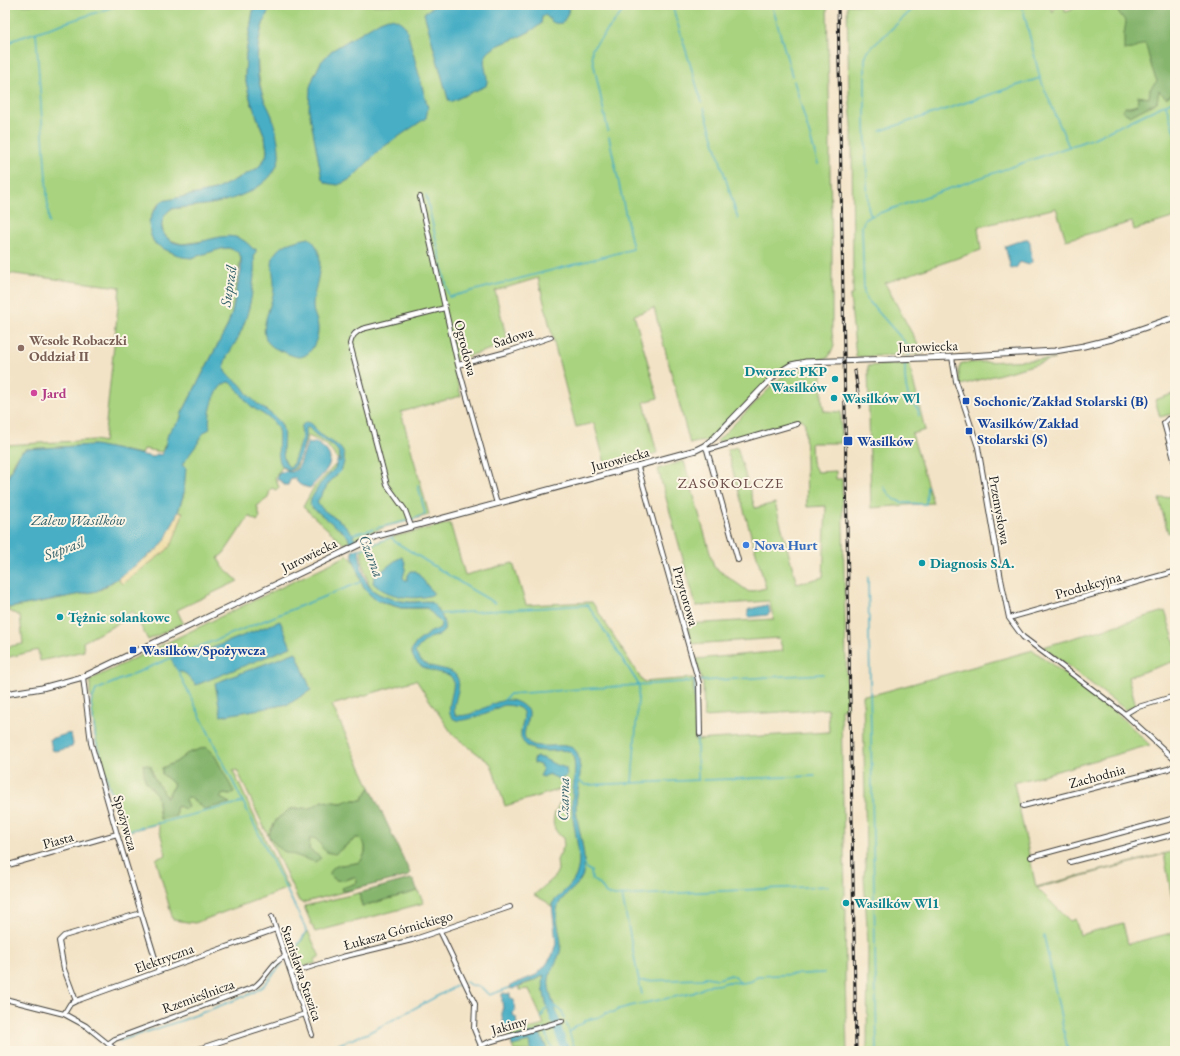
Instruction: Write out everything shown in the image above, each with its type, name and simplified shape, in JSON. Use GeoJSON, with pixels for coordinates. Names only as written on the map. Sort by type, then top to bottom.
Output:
{"type":"FeatureCollection","features":[{"type":"Feature","properties":{"kind":"street","name":"Ogrodowa"},"geometry":{"type":"LineString","coordinates":[[420,197],[458,365],[497,504]]}},
{"type":"Feature","properties":{"kind":"street"},"geometry":{"type":"LineString","coordinates":[[411,526],[405,510],[387,485],[350,344],[351,338],[355,332],[362,329],[445,308]]}},
{"type":"Feature","properties":{"kind":"street","name":"Jurowiecka"},"geometry":{"type":"LineString","coordinates":[[706,448],[775,375],[791,365],[806,362],[1016,354],[1055,350],[1084,346],[1112,339],[1175,316]]}},
{"type":"Feature","properties":{"kind":"street","name":"Sadowa"},"geometry":{"type":"LineString","coordinates":[[458,365],[552,337]]}},
{"type":"Feature","properties":{"kind":"street","name":"Przemysłowa"},"geometry":{"type":"LineString","coordinates":[[952,357],[956,381],[978,448],[1009,618],[1023,637],[1124,714],[1175,760]]}},
{"type":"Feature","properties":{"kind":"street"},"geometry":{"type":"LineString","coordinates":[[1175,416],[1168,419],[1164,423],[1175,463]]}},
{"type":"Feature","properties":{"kind":"street","name":"Jurowiecka"},"geometry":{"type":"LineString","coordinates":[[5,694],[42,688],[83,677],[377,536],[797,424]]}},
{"type":"Feature","properties":{"kind":"street"},"geometry":{"type":"LineString","coordinates":[[706,448],[738,560]]}},
{"type":"Feature","properties":{"kind":"street","name":"Przytorowa"},"geometry":{"type":"LineString","coordinates":[[638,466],[699,683],[700,734]]}},
{"type":"Feature","properties":{"kind":"street","name":"Produkcyjna"},"geometry":{"type":"LineString","coordinates":[[1009,618],[1173,572]]}},
{"type":"Feature","properties":{"kind":"street","name":"Spożywcza"},"geometry":{"type":"LineString","coordinates":[[83,677],[91,743],[159,971]]}},
{"type":"Feature","properties":{"kind":"street"},"geometry":{"type":"LineString","coordinates":[[1124,714],[1135,708],[1175,696]]}},
{"type":"Feature","properties":{"kind":"street","name":"Zachodnia"},"geometry":{"type":"LineString","coordinates":[[1023,806],[1168,769],[1175,764]]}},
{"type":"Feature","properties":{"kind":"street"},"geometry":{"type":"LineString","coordinates":[[1031,857],[1175,818]]}},
{"type":"Feature","properties":{"kind":"street","name":"Piasta"},"geometry":{"type":"LineString","coordinates":[[5,866],[117,834]]}},
{"type":"Feature","properties":{"kind":"street"},"geometry":{"type":"LineString","coordinates":[[1070,862],[1175,834]]}},
{"type":"Feature","properties":{"kind":"street","name":"Łukasza Górnickiego"},"geometry":{"type":"LineString","coordinates":[[292,973],[342,956],[412,940],[510,907]]}},
{"type":"Feature","properties":{"kind":"street"},"geometry":{"type":"LineString","coordinates":[[76,1001],[64,969],[59,941],[64,936],[141,913]]}},
{"type":"Feature","properties":{"kind":"street","name":"Stanisława Staszica"},"geometry":{"type":"LineString","coordinates":[[272,917],[312,1035]]}},
{"type":"Feature","properties":{"kind":"street","name":"Elektryczna"},"geometry":{"type":"LineString","coordinates":[[64,1014],[70,1004],[76,1001],[276,929]]}},
{"type":"Feature","properties":{"kind":"street"},"geometry":{"type":"LineString","coordinates":[[440,931],[475,1004],[474,1029],[481,1046]]}},
{"type":"Feature","properties":{"kind":"street","name":"Rzemieślnicza"},"geometry":{"type":"LineString","coordinates":[[108,1044],[115,1039],[254,987],[264,978],[278,960],[286,956]]}},
{"type":"Feature","properties":{"kind":"street"},"geometry":{"type":"LineString","coordinates":[[5,999],[64,1014],[86,1026],[117,1051]]}},
{"type":"Feature","properties":{"kind":"street"},"geometry":{"type":"LineString","coordinates":[[192,1051],[305,1014]]}},
{"type":"Feature","properties":{"kind":"street","name":"Jakimy"},"geometry":{"type":"LineString","coordinates":[[476,1051],[481,1046],[489,1042],[562,1021]]}},
{"type":"Feature","properties":{"kind":"green space"},"geometry":{"type":"Polygon","coordinates":[[[5,5],[254,5],[246,53],[245,78],[251,102],[265,137],[267,151],[266,157],[258,168],[215,190],[159,203],[149,222],[191,258],[213,250],[225,248],[235,250],[241,257],[232,312],[227,327],[182,413],[179,423],[162,452],[144,449],[142,454],[92,445],[26,449],[17,457],[8,476],[5,474],[5,445],[95,440],[104,442],[120,287],[7,273],[5,244],[5,5]]]}},
{"type":"Feature","properties":{"kind":"green space"},"geometry":{"type":"Polygon","coordinates":[[[272,5],[827,5],[832,251],[832,332],[834,346],[828,358],[799,360],[799,363],[775,375],[710,441],[690,444],[654,308],[634,315],[658,398],[644,402],[657,453],[606,467],[594,423],[576,427],[538,278],[495,291],[508,344],[452,361],[461,396],[401,412],[429,515],[385,527],[344,544],[303,507],[314,487],[339,461],[326,444],[308,436],[296,468],[289,470],[282,467],[275,478],[279,487],[276,490],[272,488],[268,498],[257,506],[260,517],[257,521],[249,516],[224,553],[218,558],[222,566],[238,581],[177,610],[183,623],[148,640],[133,611],[120,618],[121,622],[83,642],[84,651],[40,661],[38,650],[5,658],[5,647],[23,644],[20,616],[7,610],[9,608],[92,592],[102,589],[118,578],[122,583],[183,513],[178,512],[184,493],[182,465],[254,255],[233,237],[182,244],[170,240],[164,235],[161,223],[165,213],[171,209],[216,203],[279,157],[263,100],[259,81],[258,61],[259,42],[263,23],[272,5]]]}},
{"type":"Feature","properties":{"kind":"green space"},"geometry":{"type":"Polygon","coordinates":[[[847,5],[1049,5],[1053,13],[1054,8],[1057,5],[1063,6],[1065,12],[1072,10],[1073,5],[1175,5],[1175,217],[1134,230],[1132,222],[1066,240],[1056,208],[978,227],[981,250],[885,283],[923,354],[856,357],[850,296],[853,294],[852,125],[849,95],[847,5]]]}},
{"type":"Feature","properties":{"kind":"green space"},"geometry":{"type":"Polygon","coordinates":[[[1113,5],[1175,5],[1175,50],[1170,55],[1175,64],[1173,93],[1166,98],[1159,91],[1157,102],[1130,116],[1122,111],[1125,107],[1137,105],[1138,96],[1149,98],[1150,89],[1157,81],[1145,43],[1133,49],[1124,50],[1126,22],[1113,5]]]}},
{"type":"Feature","properties":{"kind":"green space"},"geometry":{"type":"Polygon","coordinates":[[[1055,359],[961,385],[959,377],[959,368],[962,363],[1055,359]]]}},
{"type":"Feature","properties":{"kind":"green space"},"geometry":{"type":"Polygon","coordinates":[[[909,363],[925,430],[912,434],[933,503],[871,508],[868,366],[909,363]]]}},
{"type":"Feature","properties":{"kind":"green space"},"geometry":{"type":"Polygon","coordinates":[[[822,367],[822,400],[824,411],[841,412],[841,443],[811,443],[812,462],[817,472],[836,471],[836,479],[842,479],[847,708],[841,709],[845,895],[842,897],[842,907],[846,909],[845,977],[847,1051],[514,1051],[508,1035],[544,1025],[529,989],[520,990],[519,986],[534,981],[544,975],[559,946],[553,909],[547,902],[534,895],[554,878],[558,870],[557,860],[564,846],[563,838],[557,832],[553,820],[565,788],[505,806],[491,764],[453,735],[416,680],[332,705],[370,787],[362,800],[348,800],[342,803],[323,801],[310,808],[290,809],[277,819],[268,835],[283,850],[302,857],[312,852],[309,849],[310,838],[315,838],[318,840],[326,852],[344,848],[356,838],[360,837],[363,840],[365,850],[364,856],[360,862],[338,865],[330,875],[336,880],[345,880],[355,877],[357,880],[356,883],[343,891],[351,890],[302,903],[299,901],[237,770],[233,771],[288,888],[195,923],[173,920],[156,859],[166,855],[158,824],[121,833],[122,829],[96,741],[91,703],[92,699],[90,695],[90,681],[348,555],[361,569],[363,587],[384,603],[401,608],[427,608],[431,612],[429,601],[414,602],[389,599],[375,592],[370,587],[363,563],[362,548],[392,537],[450,523],[465,575],[513,563],[526,605],[592,602],[643,682],[693,678],[695,740],[829,732],[828,709],[704,717],[703,684],[696,659],[783,651],[779,638],[692,644],[687,624],[774,619],[769,601],[696,606],[658,469],[684,461],[714,567],[749,592],[766,588],[727,450],[737,447],[755,508],[775,503],[797,584],[823,577],[826,506],[807,507],[805,424],[802,419],[718,442],[717,441],[780,378],[795,371],[822,367]],[[188,753],[176,762],[162,768],[162,774],[174,784],[167,799],[153,776],[151,766],[145,780],[157,794],[160,819],[179,806],[187,797],[220,798],[222,794],[230,795],[188,753]]]}},
{"type":"Feature","properties":{"kind":"green space"},"geometry":{"type":"Polygon","coordinates":[[[1175,393],[1175,413],[1160,417],[1155,400],[1175,393]]]}},
{"type":"Feature","properties":{"kind":"green space"},"geometry":{"type":"Polygon","coordinates":[[[1175,495],[1175,531],[1168,533],[1159,499],[1175,495]]]}},
{"type":"Feature","properties":{"kind":"green space"},"geometry":{"type":"Polygon","coordinates":[[[1165,611],[1175,643],[1175,661],[1128,677],[1136,705],[1126,710],[1043,647],[1165,611]]]}},
{"type":"Feature","properties":{"kind":"green space"},"geometry":{"type":"Polygon","coordinates":[[[1033,650],[1118,714],[1150,745],[1014,783],[1036,887],[1175,851],[1175,904],[1173,904],[1164,854],[1037,888],[1070,921],[1075,919],[1080,935],[1123,923],[1128,944],[1175,932],[1175,1051],[867,1051],[868,944],[864,876],[866,855],[863,695],[876,694],[1033,650]]]}},
{"type":"Feature","properties":{"kind":"green space"},"geometry":{"type":"Polygon","coordinates":[[[206,747],[215,756],[234,792],[230,795],[223,794],[220,798],[230,803],[204,809],[191,798],[187,797],[185,800],[188,807],[185,809],[178,806],[176,808],[176,816],[160,819],[157,795],[145,780],[143,764],[151,766],[153,776],[167,798],[174,784],[162,774],[162,768],[176,762],[188,753],[206,747]]]}},
{"type":"Feature","properties":{"kind":"green space"},"geometry":{"type":"Polygon","coordinates":[[[370,787],[410,873],[409,876],[343,891],[342,888],[356,883],[357,880],[354,877],[344,880],[336,880],[330,875],[330,870],[336,866],[360,862],[364,856],[365,847],[360,838],[356,838],[335,854],[326,852],[317,840],[310,838],[309,849],[321,858],[315,862],[283,851],[268,835],[277,819],[290,809],[310,808],[323,801],[342,803],[348,800],[362,800],[370,787]]]}},
{"type":"Feature","properties":{"kind":"green space"},"geometry":{"type":"Polygon","coordinates":[[[410,879],[413,880],[418,891],[362,906],[359,893],[410,879]]]}},
{"type":"Feature","properties":{"kind":"green space"},"geometry":{"type":"Polygon","coordinates":[[[418,891],[424,903],[315,932],[305,909],[305,906],[359,893],[362,906],[418,891]]]}},
{"type":"Feature","properties":{"kind":"green space"},"geometry":{"type":"Polygon","coordinates":[[[308,931],[320,957],[315,959],[316,963],[296,969],[293,968],[290,958],[308,931]]]}},
{"type":"Feature","properties":{"kind":"sand"},"geometry":{"type":"Polygon","coordinates":[[[178,512],[183,513],[173,542],[167,550],[122,584],[118,578],[159,548],[178,512]]]}},
{"type":"Feature","properties":{"kind":"water","name":"Zalew Wasilków"},"geometry":{"type":"Polygon","coordinates":[[[254,5],[272,5],[267,14],[260,36],[257,60],[259,83],[264,99],[272,116],[278,142],[279,158],[276,166],[272,174],[260,186],[244,194],[214,204],[171,209],[166,214],[162,226],[165,236],[175,243],[192,243],[228,236],[237,237],[245,241],[253,249],[256,249],[254,255],[253,286],[249,308],[242,329],[226,359],[224,367],[225,371],[239,383],[253,400],[279,421],[282,426],[284,438],[283,450],[285,462],[289,467],[292,466],[302,437],[301,427],[305,422],[312,424],[319,433],[343,451],[344,463],[341,471],[329,483],[317,502],[322,509],[355,534],[353,536],[356,542],[350,544],[348,537],[343,532],[310,506],[311,499],[320,484],[335,468],[338,458],[340,462],[339,453],[334,446],[306,427],[304,445],[299,460],[291,470],[285,468],[281,465],[279,460],[279,435],[276,426],[271,419],[252,407],[236,387],[229,382],[219,388],[213,402],[209,424],[210,429],[202,435],[182,465],[186,468],[184,493],[178,512],[165,540],[159,548],[118,578],[97,591],[9,608],[5,603],[5,483],[20,453],[26,449],[95,445],[153,457],[157,454],[161,455],[168,434],[180,420],[182,413],[227,327],[232,312],[241,271],[241,257],[237,251],[228,248],[191,258],[182,257],[154,243],[150,233],[149,222],[153,212],[162,201],[215,190],[258,168],[266,157],[267,151],[265,137],[251,102],[245,78],[246,53],[254,5]]]}},
{"type":"Feature","properties":{"kind":"water"},"geometry":{"type":"Polygon","coordinates":[[[436,5],[568,5],[568,12],[562,23],[554,23],[545,15],[542,17],[541,24],[536,28],[490,51],[484,61],[487,79],[486,86],[450,102],[424,13],[436,5]]]}},
{"type":"Feature","properties":{"kind":"water"},"geometry":{"type":"Polygon","coordinates":[[[388,18],[398,20],[406,27],[428,108],[426,118],[382,148],[352,178],[338,185],[326,183],[322,179],[309,110],[310,87],[314,76],[321,62],[331,51],[380,21],[388,18]]]}},
{"type":"Feature","properties":{"kind":"water"},"geometry":{"type":"Polygon","coordinates":[[[309,238],[319,253],[320,262],[313,307],[318,324],[318,331],[316,342],[310,351],[303,356],[298,357],[273,347],[267,341],[264,333],[274,288],[272,260],[276,252],[282,246],[309,238]]]}},
{"type":"Feature","properties":{"kind":"water"},"geometry":{"type":"Polygon","coordinates":[[[1028,239],[1030,242],[1032,262],[1029,265],[1020,262],[1016,268],[1011,269],[1005,246],[1028,239]]]}},
{"type":"Feature","properties":{"kind":"water"},"geometry":{"type":"Polygon","coordinates":[[[308,441],[311,444],[315,442],[323,448],[330,459],[329,465],[310,488],[299,484],[295,478],[291,478],[288,485],[284,485],[278,480],[278,474],[285,471],[292,472],[297,469],[308,441]]]}},
{"type":"Feature","properties":{"kind":"water"},"geometry":{"type":"Polygon","coordinates":[[[359,548],[363,573],[372,590],[383,596],[397,600],[410,602],[428,601],[436,606],[443,619],[445,627],[444,630],[439,635],[428,639],[419,646],[415,652],[419,659],[424,663],[454,673],[457,677],[459,686],[454,706],[455,715],[474,713],[493,704],[511,700],[520,703],[529,712],[524,735],[529,743],[542,746],[571,747],[577,753],[580,773],[576,807],[583,847],[584,870],[580,881],[563,898],[557,910],[561,950],[550,975],[549,983],[550,994],[559,1020],[552,1022],[546,1004],[543,987],[544,975],[513,989],[509,988],[512,985],[536,975],[552,956],[556,943],[552,904],[571,885],[579,866],[578,849],[572,814],[575,774],[573,755],[569,751],[541,751],[530,748],[526,745],[522,740],[521,733],[524,715],[522,710],[515,706],[504,705],[465,720],[454,719],[449,710],[453,691],[453,680],[448,675],[431,671],[423,667],[416,661],[411,651],[416,643],[429,633],[440,628],[441,623],[427,608],[401,608],[376,600],[369,594],[363,587],[353,558],[352,551],[359,548]]]}},
{"type":"Feature","properties":{"kind":"water"},"geometry":{"type":"Polygon","coordinates":[[[402,557],[405,565],[403,578],[407,580],[411,571],[416,571],[434,594],[419,598],[402,597],[386,592],[373,583],[374,577],[402,557]]]}},
{"type":"Feature","properties":{"kind":"water"},"geometry":{"type":"Polygon","coordinates":[[[767,605],[770,613],[767,615],[748,616],[748,610],[767,605]]]}},
{"type":"Feature","properties":{"kind":"water"},"geometry":{"type":"Polygon","coordinates":[[[280,621],[291,647],[196,685],[186,674],[176,669],[171,658],[207,650],[280,621]]]}},
{"type":"Feature","properties":{"kind":"water"},"geometry":{"type":"Polygon","coordinates":[[[296,652],[311,690],[289,704],[221,716],[215,683],[296,652]]]}},
{"type":"Feature","properties":{"kind":"water"},"geometry":{"type":"Polygon","coordinates":[[[70,733],[73,744],[72,747],[56,751],[52,750],[50,739],[70,733]]]}},
{"type":"Feature","properties":{"kind":"water"},"geometry":{"type":"Polygon","coordinates":[[[536,757],[543,758],[566,768],[567,775],[559,779],[548,774],[544,777],[540,776],[543,770],[540,765],[534,763],[534,759],[536,757]]]}},
{"type":"Feature","properties":{"kind":"water"},"geometry":{"type":"Polygon","coordinates":[[[510,993],[510,997],[514,1000],[515,1011],[513,1012],[513,1015],[516,1017],[517,1026],[513,1029],[505,1029],[502,1017],[502,994],[510,993]]]}},
{"type":"Feature","properties":{"kind":"water"},"geometry":{"type":"Polygon","coordinates":[[[539,1031],[547,1049],[542,1051],[531,1051],[529,1042],[512,1046],[511,1039],[539,1031]]]}},
{"type":"Feature","properties":{"kind":"waterway"},"geometry":{"type":"LineString","coordinates":[[5,51],[13,40],[119,5]]}},
{"type":"Feature","properties":{"kind":"waterway"},"geometry":{"type":"LineString","coordinates":[[608,131],[592,56],[592,49],[628,5]]}},
{"type":"Feature","properties":{"kind":"waterway"},"geometry":{"type":"LineString","coordinates":[[672,5],[702,103]]}},
{"type":"Feature","properties":{"kind":"waterway"},"geometry":{"type":"LineString","coordinates":[[772,5],[792,76]]}},
{"type":"Feature","properties":{"kind":"waterway"},"geometry":{"type":"LineString","coordinates":[[908,357],[911,349],[866,298],[864,292],[862,226],[865,219],[871,216],[868,207],[865,120],[865,59],[869,50],[917,5]]}},
{"type":"Feature","properties":{"kind":"waterway"},"geometry":{"type":"LineString","coordinates":[[1022,5],[1040,78],[1069,147]]}},
{"type":"Feature","properties":{"kind":"waterway"},"geometry":{"type":"LineString","coordinates":[[36,32],[49,223]]}},
{"type":"Feature","properties":{"kind":"waterway"},"geometry":{"type":"LineString","coordinates":[[880,131],[1040,78]]}},
{"type":"Feature","properties":{"kind":"waterway"},"geometry":{"type":"LineString","coordinates":[[794,81],[818,164]]}},
{"type":"Feature","properties":{"kind":"waterway"},"geometry":{"type":"LineString","coordinates":[[871,216],[1094,138],[1175,100]]}},
{"type":"Feature","properties":{"kind":"waterway"},"geometry":{"type":"LineString","coordinates":[[1166,105],[1175,135]]}},
{"type":"Feature","properties":{"kind":"waterway"},"geometry":{"type":"LineString","coordinates":[[704,108],[738,219]]}},
{"type":"Feature","properties":{"kind":"waterway"},"geometry":{"type":"LineString","coordinates":[[426,195],[449,297],[633,249],[609,137]]}},
{"type":"Feature","properties":{"kind":"waterway"},"geometry":{"type":"LineString","coordinates":[[906,361],[906,388],[910,400],[918,409],[919,416]]}},
{"type":"Feature","properties":{"kind":"waterway"},"geometry":{"type":"LineString","coordinates":[[411,520],[425,513],[418,485]]}},
{"type":"Feature","properties":{"kind":"waterway"},"geometry":{"type":"LineString","coordinates":[[884,487],[892,498],[907,503],[926,504],[927,486]]}},
{"type":"Feature","properties":{"kind":"waterway"},"geometry":{"type":"LineString","coordinates":[[376,528],[407,521]]}},
{"type":"Feature","properties":{"kind":"waterway"},"geometry":{"type":"LineString","coordinates":[[353,534],[373,529]]}},
{"type":"Feature","properties":{"kind":"waterway"},"geometry":{"type":"LineString","coordinates":[[358,550],[392,537],[394,541],[495,603]]}},
{"type":"Feature","properties":{"kind":"waterway"},"geometry":{"type":"LineString","coordinates":[[868,577],[877,1051]]}},
{"type":"Feature","properties":{"kind":"waterway"},"geometry":{"type":"LineString","coordinates":[[117,815],[96,741],[91,703],[96,690],[171,658],[363,581]]}},
{"type":"Feature","properties":{"kind":"waterway"},"geometry":{"type":"LineString","coordinates":[[437,614],[588,605],[639,685],[632,783]]}},
{"type":"Feature","properties":{"kind":"waterway"},"geometry":{"type":"LineString","coordinates":[[173,661],[305,927],[305,934],[292,954]]}},
{"type":"Feature","properties":{"kind":"waterway"},"geometry":{"type":"LineString","coordinates":[[700,681],[823,674]]}},
{"type":"Feature","properties":{"kind":"waterway"},"geometry":{"type":"LineString","coordinates":[[695,681],[698,779]]}},
{"type":"Feature","properties":{"kind":"waterway"},"geometry":{"type":"LineString","coordinates":[[504,700],[510,694],[696,681]]}},
{"type":"Feature","properties":{"kind":"waterway"},"geometry":{"type":"LineString","coordinates":[[703,780],[815,776]]}},
{"type":"Feature","properties":{"kind":"waterway"},"geometry":{"type":"LineString","coordinates":[[579,781],[586,785],[699,780]]}},
{"type":"Feature","properties":{"kind":"waterway"},"geometry":{"type":"LineString","coordinates":[[123,832],[243,802]]}},
{"type":"Feature","properties":{"kind":"waterway"},"geometry":{"type":"LineString","coordinates":[[583,863],[587,869],[591,871],[593,880],[601,886],[606,894],[615,896],[828,886]]}},
{"type":"Feature","properties":{"kind":"waterway"},"geometry":{"type":"LineString","coordinates":[[622,895],[639,981],[702,979],[706,977],[718,979],[731,975],[741,983]]}},
{"type":"Feature","properties":{"kind":"waterway"},"geometry":{"type":"LineString","coordinates":[[1044,936],[1068,1051]]}},
{"type":"Feature","properties":{"kind":"waterway"},"geometry":{"type":"LineString","coordinates":[[119,1041],[183,1020],[253,993],[263,986],[282,964]]}},
{"type":"Feature","properties":{"kind":"waterway"},"geometry":{"type":"LineString","coordinates":[[569,1033],[575,1026],[582,1024],[586,1020],[599,1017],[606,1013],[614,1012],[630,1006],[693,993],[712,984],[717,985],[728,982],[743,983],[752,981],[757,976],[824,973]]}},
{"type":"Feature","properties":{"kind":"waterway"},"geometry":{"type":"LineString","coordinates":[[639,981],[642,994]]}},
{"type":"Feature","properties":{"kind":"waterway"},"geometry":{"type":"LineString","coordinates":[[466,982],[472,986],[481,987],[489,995],[509,988]]}},
{"type":"Feature","properties":{"kind":"waterway"},"geometry":{"type":"LineString","coordinates":[[321,1051],[368,1033],[462,983]]}},
{"type":"Feature","properties":{"kind":"waterway"},"geometry":{"type":"LineString","coordinates":[[542,1018],[544,1011],[549,1006]]}},
{"type":"Feature","properties":{"kind":"waterway"},"geometry":{"type":"LineString","coordinates":[[554,1006],[562,1011],[564,1018]]}},
{"type":"Feature","properties":{"kind":"waterway","name":"Czarna"},"geometry":{"type":"LineString","coordinates":[[553,1014],[563,1045],[567,1051]]}},
{"type":"Feature","properties":{"kind":"waterway"},"geometry":{"type":"LineString","coordinates":[[566,1023],[573,1044],[578,1051]]}},
{"type":"Feature","properties":{"kind":"waterway"},"geometry":{"type":"LineString","coordinates":[[545,1029],[549,1043],[555,1051]]}},
{"type":"Feature","properties":{"kind":"waterway"},"geometry":{"type":"LineString","coordinates":[[99,1051],[106,1048]]}},
{"type":"Feature","properties":{"kind":"railway"},"geometry":{"type":"LineString","coordinates":[[838,5],[856,1051]]}},
{"type":"Feature","properties":{"kind":"railway"},"geometry":{"type":"LineString","coordinates":[[855,371],[860,407]]}},
{"type":"Feature","properties":{"kind":"place","name":"Wesołe Robaczki Oddział II"},"geometry":{"type":"Point","coordinates":[21,348]}},
{"type":"Feature","properties":{"kind":"place","name":"Dworzec PKP Wasilków"},"geometry":{"type":"Point","coordinates":[835,379]}},
{"type":"Feature","properties":{"kind":"place","name":"Jard"},"geometry":{"type":"Point","coordinates":[34,393]}},
{"type":"Feature","properties":{"kind":"place","name":"Wasilków Wl"},"geometry":{"type":"Point","coordinates":[834,398]}},
{"type":"Feature","properties":{"kind":"place","name":"Sochonie/Zakład Stolarski (B)"},"geometry":{"type":"Point","coordinates":[966,401]}},
{"type":"Feature","properties":{"kind":"place","name":"Wasilków/Zakład Stolarski (S)"},"geometry":{"type":"Point","coordinates":[969,431]}},
{"type":"Feature","properties":{"kind":"place","name":"Wasilków"},"geometry":{"type":"Point","coordinates":[848,441]}},
{"type":"Feature","properties":{"kind":"place","name":"Nova Hurt"},"geometry":{"type":"Point","coordinates":[746,545]}},
{"type":"Feature","properties":{"kind":"place","name":"Diagnosis S.A."},"geometry":{"type":"Point","coordinates":[922,563]}},
{"type":"Feature","properties":{"kind":"place","name":"Tężnie solankowe"},"geometry":{"type":"Point","coordinates":[60,617]}},
{"type":"Feature","properties":{"kind":"place","name":"Wasilków/Spożywcza"},"geometry":{"type":"Point","coordinates":[133,650]}},
{"type":"Feature","properties":{"kind":"place","name":"Wasilków Wl1"},"geometry":{"type":"Point","coordinates":[846,903]}},
{"type":"Feature","properties":{"kind":"district","name":"ZASOKOLCZE"},"geometry":{"type":"Point","coordinates":[731,482]}},
{"type":"Feature","properties":{"kind":"water label","name":"Supraśl"},"geometry":{"type":"Point","coordinates":[228,286]}},
{"type":"Feature","properties":{"kind":"water label","name":"Supraśl"},"geometry":{"type":"Point","coordinates":[64,548]}}]}
